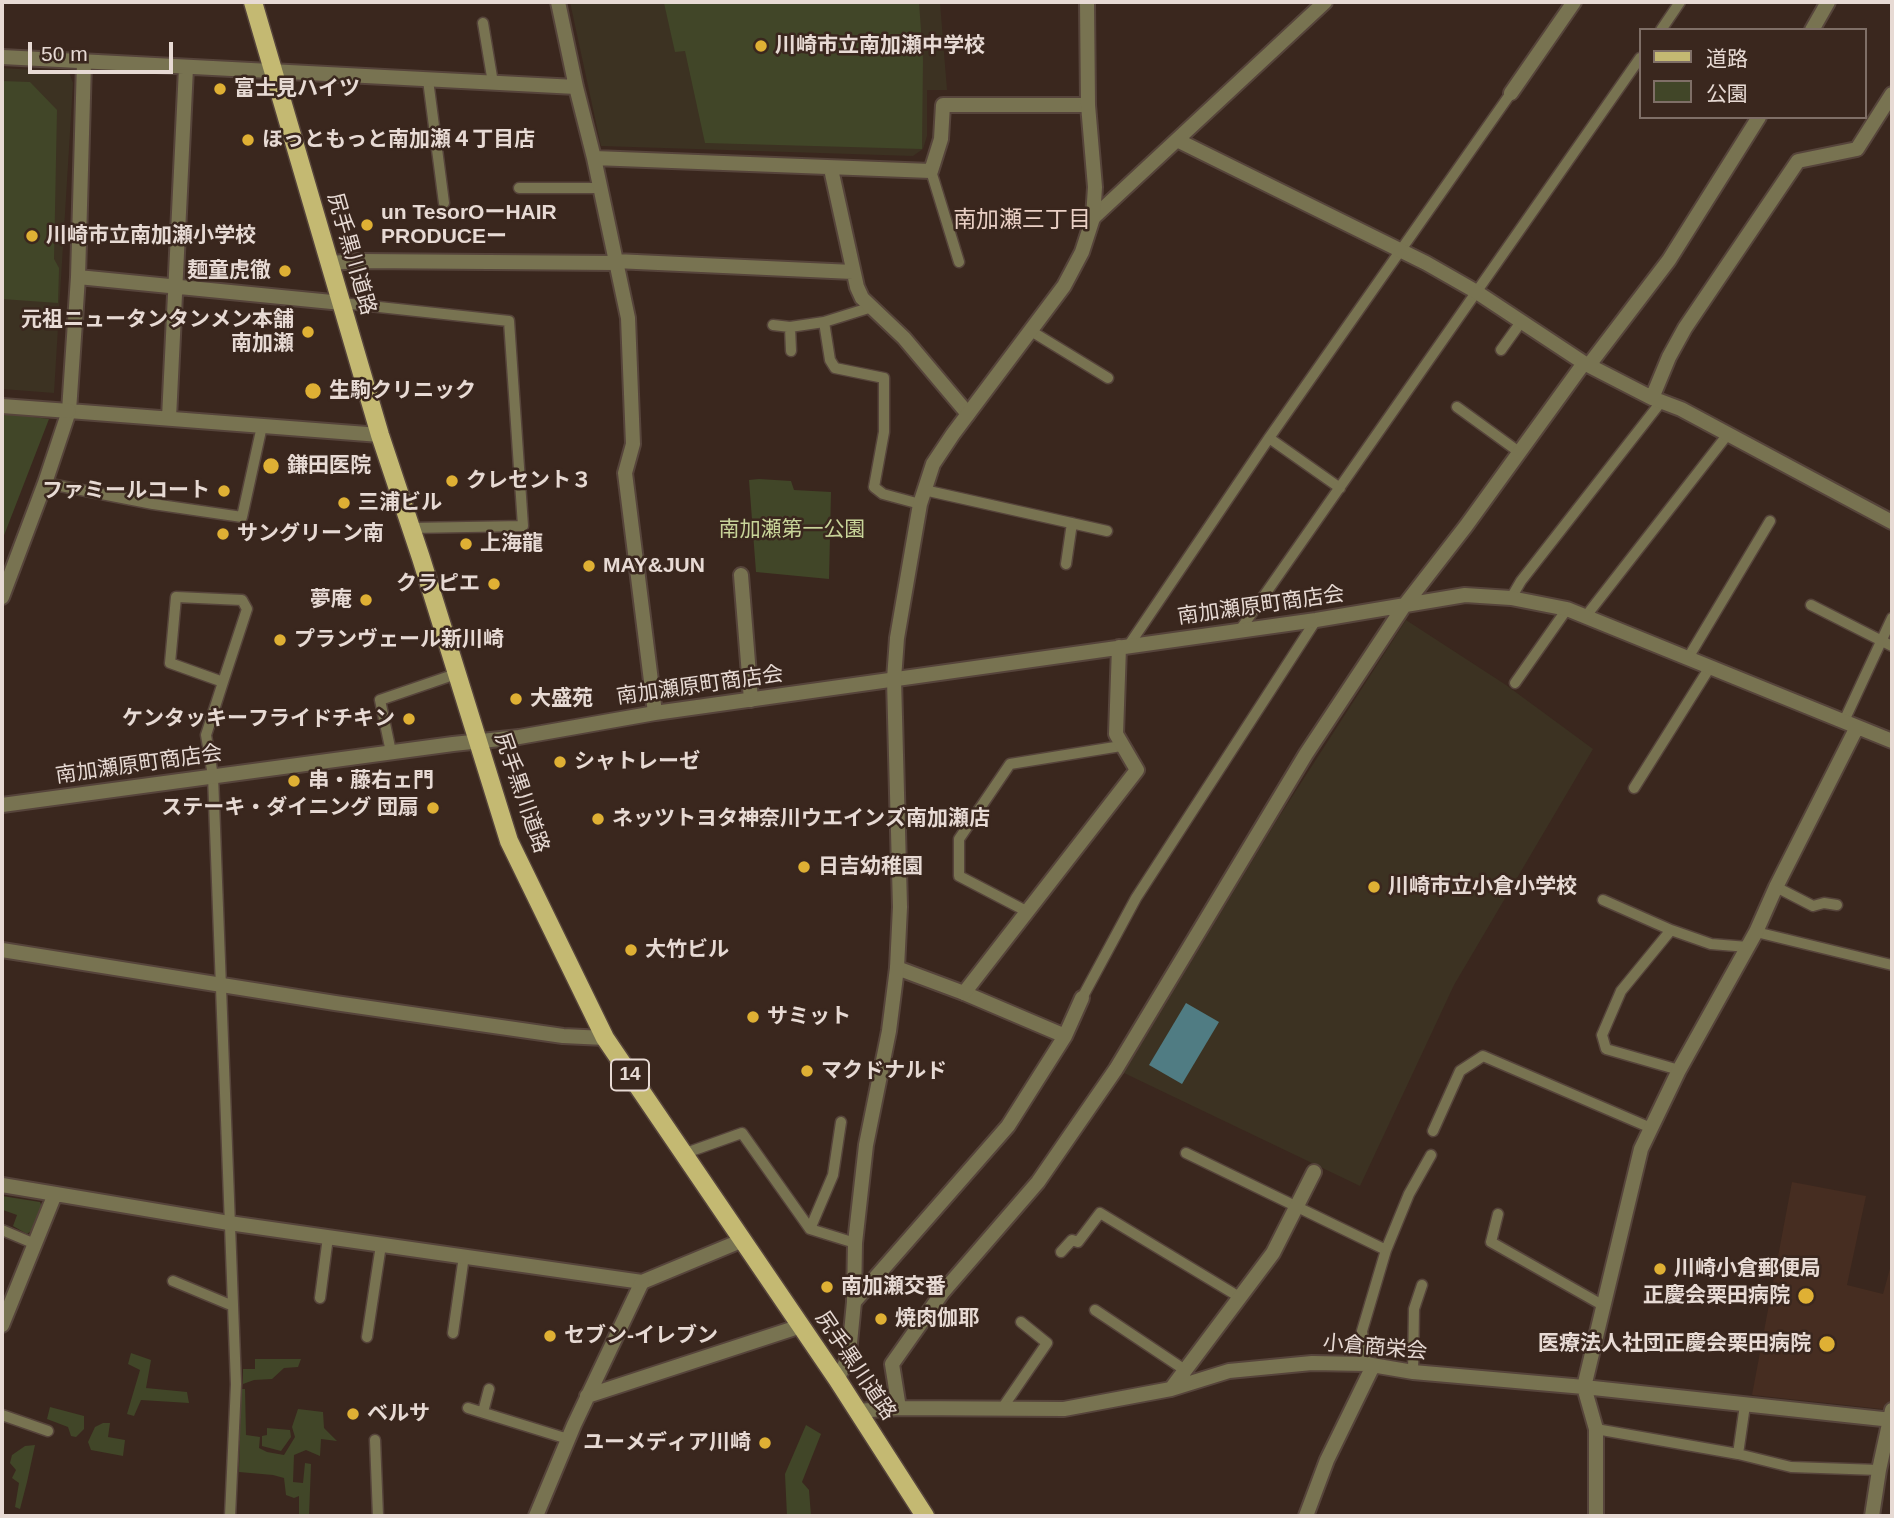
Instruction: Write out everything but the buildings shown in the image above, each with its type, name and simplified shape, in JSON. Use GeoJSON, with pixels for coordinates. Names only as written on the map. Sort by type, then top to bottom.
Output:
{"type":"FeatureCollection","features":[{"type":"Feature","properties":{"kind":"main road","name":"尻手黒川道路"},"geometry":{"type":"LineString","coordinates":[[253,2],[380,435],[509,841],[605,1038],[837,1379],[925,1516]]}},
{"type":"Feature","properties":{"kind":"street"},"geometry":{"type":"LineString","coordinates":[[558,2],[628,318],[633,444],[625,472],[654,713]]}},
{"type":"Feature","properties":{"kind":"street"},"geometry":{"type":"LineString","coordinates":[[837,1379],[847,1361],[854,1303],[855,1242],[866,1145],[889,1031],[897,968],[900,908],[894,679],[897,638],[922,497],[933,464],[1064,286],[1082,253],[1093,218],[1095,187],[1088,105],[1087,2]]}},
{"type":"Feature","properties":{"kind":"street"},"geometry":{"type":"LineString","coordinates":[[1093,218],[1325,2]]}},
{"type":"Feature","properties":{"kind":"street"},"geometry":{"type":"LineString","coordinates":[[1511,93],[1574,2]]}},
{"type":"Feature","properties":{"kind":"street"},"geometry":{"type":"LineString","coordinates":[[1813,28],[1828,2]]}},
{"type":"Feature","properties":{"kind":"street"},"geometry":{"type":"LineString","coordinates":[[2,57],[576,87]]}},
{"type":"Feature","properties":{"kind":"street"},"geometry":{"type":"LineString","coordinates":[[2,597],[69,411],[78,277],[84,62]]}},
{"type":"Feature","properties":{"kind":"street"},"geometry":{"type":"LineString","coordinates":[[169,418],[186,68]]}},
{"type":"Feature","properties":{"kind":"street"},"geometry":{"type":"LineString","coordinates":[[1657,400],[1669,356],[1685,328],[1798,161],[1857,149],[1892,94]]}},
{"type":"Feature","properties":{"kind":"street"},"geometry":{"type":"LineString","coordinates":[[594,158],[931,171],[940,139],[943,105],[1088,105]]}},
{"type":"Feature","properties":{"kind":"street"},"geometry":{"type":"LineString","coordinates":[[900,1408],[892,1364],[942,1293],[1038,1182],[1116,1069],[1306,754],[1404,606],[1519,452],[1669,260],[1758,119]]}},
{"type":"Feature","properties":{"kind":"street"},"geometry":{"type":"LineString","coordinates":[[1177,140],[1403,251],[1475,292],[1587,364],[1657,400],[1681,409],[1892,522]]}},
{"type":"Feature","properties":{"kind":"street"},"geometry":{"type":"LineString","coordinates":[[831,169],[853,272],[862,298],[904,338],[968,414]]}},
{"type":"Feature","properties":{"kind":"street"},"geometry":{"type":"LineString","coordinates":[[329,263],[615,262],[853,272]]}},
{"type":"Feature","properties":{"kind":"street"},"geometry":{"type":"LineString","coordinates":[[78,277],[342,303]]}},
{"type":"Feature","properties":{"kind":"street"},"geometry":{"type":"LineString","coordinates":[[2,406],[380,435]]}},
{"type":"Feature","properties":{"kind":"street"},"geometry":{"type":"LineString","coordinates":[[741,575],[751,700]]}},
{"type":"Feature","properties":{"kind":"street","name":"南加瀬原町商店会"},"geometry":{"type":"LineString","coordinates":[[2,805],[519,737],[654,713],[1316,620],[1465,595],[1511,598],[1567,608],[1892,741]]}},
{"type":"Feature","properties":{"kind":"street"},"geometry":{"type":"LineString","coordinates":[[964,993],[1137,770],[1116,734],[1124,646]]}},
{"type":"Feature","properties":{"kind":"street"},"geometry":{"type":"LineString","coordinates":[[1596,1516],[1596,1429],[1584,1387],[1641,1149],[1679,1070],[1756,932],[1851,724]]}},
{"type":"Feature","properties":{"kind":"street"},"geometry":{"type":"LineString","coordinates":[[2,950],[563,1036],[605,1038]]}},
{"type":"Feature","properties":{"kind":"street"},"geometry":{"type":"LineString","coordinates":[[897,968],[1065,1036]]}},
{"type":"Feature","properties":{"kind":"street"},"geometry":{"type":"LineString","coordinates":[[854,1303],[1008,1126],[1065,1036],[1082,998]]}},
{"type":"Feature","properties":{"kind":"street"},"geometry":{"type":"LineString","coordinates":[[1171,1389],[1273,1252],[1314,1172]]}},
{"type":"Feature","properties":{"kind":"street"},"geometry":{"type":"LineString","coordinates":[[2,1185],[229,1223],[642,1282],[743,1240]]}},
{"type":"Feature","properties":{"kind":"street"},"geometry":{"type":"LineString","coordinates":[[2,1325],[5,1308],[55,1194]]}},
{"type":"Feature","properties":{"kind":"street"},"geometry":{"type":"LineString","coordinates":[[536,1516],[587,1396],[642,1282]]}},
{"type":"Feature","properties":{"kind":"street"},"geometry":{"type":"LineString","coordinates":[[587,1396],[801,1326]]}},
{"type":"Feature","properties":{"kind":"street","name":"小倉商栄会"},"geometry":{"type":"LineString","coordinates":[[857,1411],[1003,1407],[1064,1409],[1171,1389],[1229,1371],[1312,1363],[1369,1365],[1413,1372],[1745,1405],[1891,1416]]}},
{"type":"Feature","properties":{"kind":"street"},"geometry":{"type":"LineString","coordinates":[[1306,1516],[1327,1460],[1369,1365]]}},
{"type":"Feature","properties":{"kind":"street"},"geometry":{"type":"LineString","coordinates":[[1872,1516],[1891,1416]]}},
{"type":"Feature","properties":{"kind":"lane"},"geometry":{"type":"LineString","coordinates":[[1662,28],[1681,2]]}},
{"type":"Feature","properties":{"kind":"lane"},"geometry":{"type":"LineString","coordinates":[[483,23],[493,83]]}},
{"type":"Feature","properties":{"kind":"lane"},"geometry":{"type":"LineString","coordinates":[[1240,630],[1638,61]]}},
{"type":"Feature","properties":{"kind":"lane"},"geometry":{"type":"LineString","coordinates":[[428,80],[444,203]]}},
{"type":"Feature","properties":{"kind":"lane"},"geometry":{"type":"LineString","coordinates":[[1124,646],[1403,251],[1511,93]]}},
{"type":"Feature","properties":{"kind":"lane"},"geometry":{"type":"LineString","coordinates":[[931,171],[959,262]]}},
{"type":"Feature","properties":{"kind":"lane"},"geometry":{"type":"LineString","coordinates":[[519,188],[599,188]]}},
{"type":"Feature","properties":{"kind":"lane"},"geometry":{"type":"LineString","coordinates":[[342,303],[509,321],[523,526],[411,528]]}},
{"type":"Feature","properties":{"kind":"lane"},"geometry":{"type":"LineString","coordinates":[[772,325],[790,327],[824,322],[872,307]]}},
{"type":"Feature","properties":{"kind":"lane"},"geometry":{"type":"LineString","coordinates":[[824,322],[830,360],[835,368],[884,378],[884,432],[874,487],[883,494],[922,497],[1107,531]]}},
{"type":"Feature","properties":{"kind":"lane"},"geometry":{"type":"LineString","coordinates":[[1501,350],[1521,322]]}},
{"type":"Feature","properties":{"kind":"lane"},"geometry":{"type":"LineString","coordinates":[[790,327],[792,351]]}},
{"type":"Feature","properties":{"kind":"lane"},"geometry":{"type":"LineString","coordinates":[[1031,331],[1108,378]]}},
{"type":"Feature","properties":{"kind":"lane"},"geometry":{"type":"LineString","coordinates":[[1511,598],[1657,400]]}},
{"type":"Feature","properties":{"kind":"lane"},"geometry":{"type":"LineString","coordinates":[[1457,407],[1519,452]]}},
{"type":"Feature","properties":{"kind":"lane"},"geometry":{"type":"LineString","coordinates":[[45,483],[153,504],[242,517],[262,426]]}},
{"type":"Feature","properties":{"kind":"lane"},"geometry":{"type":"LineString","coordinates":[[1586,616],[1728,434]]}},
{"type":"Feature","properties":{"kind":"lane"},"geometry":{"type":"LineString","coordinates":[[1269,438],[1340,488]]}},
{"type":"Feature","properties":{"kind":"lane"},"geometry":{"type":"LineString","coordinates":[[1688,658],[1770,521]]}},
{"type":"Feature","properties":{"kind":"lane"},"geometry":{"type":"LineString","coordinates":[[1066,564],[1072,523]]}},
{"type":"Feature","properties":{"kind":"lane"},"geometry":{"type":"LineString","coordinates":[[223,682],[170,663],[176,597],[242,600],[247,609],[206,735],[213,776],[236,1384],[230,1516]]}},
{"type":"Feature","properties":{"kind":"lane"},"geometry":{"type":"LineString","coordinates":[[1811,605],[1892,646]]}},
{"type":"Feature","properties":{"kind":"lane"},"geometry":{"type":"LineString","coordinates":[[1515,683],[1567,608]]}},
{"type":"Feature","properties":{"kind":"lane"},"geometry":{"type":"LineString","coordinates":[[1851,724],[1892,618]]}},
{"type":"Feature","properties":{"kind":"lane"},"geometry":{"type":"LineString","coordinates":[[1082,998],[1136,898],[1316,620]]}},
{"type":"Feature","properties":{"kind":"lane"},"geometry":{"type":"LineString","coordinates":[[1634,788],[1710,667]]}},
{"type":"Feature","properties":{"kind":"lane"},"geometry":{"type":"LineString","coordinates":[[391,752],[380,700],[456,674]]}},
{"type":"Feature","properties":{"kind":"lane"},"geometry":{"type":"LineString","coordinates":[[1028,912],[959,876],[960,839],[1010,764],[1121,746]]}},
{"type":"Feature","properties":{"kind":"lane"},"geometry":{"type":"LineString","coordinates":[[1776,887],[1813,906],[1824,903],[1837,905]]}},
{"type":"Feature","properties":{"kind":"lane"},"geometry":{"type":"LineString","coordinates":[[1603,900],[1671,930],[1711,944],[1748,947]]}},
{"type":"Feature","properties":{"kind":"lane"},"geometry":{"type":"LineString","coordinates":[[1671,930],[1621,991],[1602,1035],[1606,1049],[1679,1070]]}},
{"type":"Feature","properties":{"kind":"lane"},"geometry":{"type":"LineString","coordinates":[[1756,932],[1892,965]]}},
{"type":"Feature","properties":{"kind":"lane"},"geometry":{"type":"LineString","coordinates":[[1433,1131],[1460,1071],[1483,1056],[1651,1128]]}},
{"type":"Feature","properties":{"kind":"lane"},"geometry":{"type":"LineString","coordinates":[[810,1229],[833,1175],[841,1122]]}},
{"type":"Feature","properties":{"kind":"lane"},"geometry":{"type":"LineString","coordinates":[[683,1154],[742,1133],[810,1229],[855,1242]]}},
{"type":"Feature","properties":{"kind":"lane"},"geometry":{"type":"LineString","coordinates":[[1186,1153],[1386,1250]]}},
{"type":"Feature","properties":{"kind":"lane"},"geometry":{"type":"LineString","coordinates":[[1369,1365],[1362,1331],[1386,1250],[1409,1194],[1431,1155]]}},
{"type":"Feature","properties":{"kind":"lane"},"geometry":{"type":"LineString","coordinates":[[1061,1252],[1072,1240],[1078,1242],[1100,1213],[1241,1298]]}},
{"type":"Feature","properties":{"kind":"lane"},"geometry":{"type":"LineString","coordinates":[[1498,1214],[1491,1242],[1604,1306]]}},
{"type":"Feature","properties":{"kind":"lane"},"geometry":{"type":"LineString","coordinates":[[2,1230],[35,1244]]}},
{"type":"Feature","properties":{"kind":"lane"},"geometry":{"type":"LineString","coordinates":[[320,1298],[328,1237]]}},
{"type":"Feature","properties":{"kind":"lane"},"geometry":{"type":"LineString","coordinates":[[367,1337],[382,1244]]}},
{"type":"Feature","properties":{"kind":"lane"},"geometry":{"type":"LineString","coordinates":[[453,1333],[464,1256]]}},
{"type":"Feature","properties":{"kind":"lane"},"geometry":{"type":"LineString","coordinates":[[173,1281],[233,1306]]}},
{"type":"Feature","properties":{"kind":"lane"},"geometry":{"type":"LineString","coordinates":[[1413,1372],[1414,1309],[1422,1285]]}},
{"type":"Feature","properties":{"kind":"lane"},"geometry":{"type":"LineString","coordinates":[[1095,1310],[1185,1370]]}},
{"type":"Feature","properties":{"kind":"lane"},"geometry":{"type":"LineString","coordinates":[[1003,1407],[1047,1343],[1021,1322]]}},
{"type":"Feature","properties":{"kind":"lane"},"geometry":{"type":"LineString","coordinates":[[483,1412],[489,1390]]}},
{"type":"Feature","properties":{"kind":"lane"},"geometry":{"type":"LineString","coordinates":[[1738,1454],[1745,1405]]}},
{"type":"Feature","properties":{"kind":"lane"},"geometry":{"type":"LineString","coordinates":[[468,1408],[568,1439]]}},
{"type":"Feature","properties":{"kind":"lane"},"geometry":{"type":"LineString","coordinates":[[2,1415],[48,1431]]}},
{"type":"Feature","properties":{"kind":"lane"},"geometry":{"type":"LineString","coordinates":[[1596,1429],[1738,1454],[1791,1467],[1879,1470]]}},
{"type":"Feature","properties":{"kind":"lane"},"geometry":{"type":"LineString","coordinates":[[375,1440],[377,1516]]}},
{"type":"Feature","properties":{"kind":"shaded area","name":"川崎市立南加瀬中学校"},"geometry":{"type":"Polygon","coordinates":[[[570,2],[940,2],[947,90],[927,90],[927,136],[923,149],[913,156],[601,146],[570,2]]]}},
{"type":"Feature","properties":{"kind":"shaded area","name":"川崎市立南加瀬小学校"},"geometry":{"type":"Polygon","coordinates":[[[2,68],[69,72],[73,83],[54,393],[2,389],[2,68]]]}},
{"type":"Feature","properties":{"kind":"shaded area","name":"川崎市立小倉小学校"},"geometry":{"type":"Polygon","coordinates":[[[1406,620],[1506,685],[1593,749],[1454,985],[1360,1186],[1124,1073],[1277,820],[1406,620]]]}},
{"type":"Feature","properties":{"kind":"shaded area","name":"医療法人社団正慶会栗田病院"},"geometry":{"type":"Polygon","coordinates":[[[1792,1182],[1866,1196],[1847,1285],[1883,1294],[1892,1261],[1892,1398],[1891,1404],[1882,1409],[1752,1395],[1792,1182]]]}},
{"type":"Feature","properties":{"kind":"green space","name":"川崎市立南加瀬中学校"},"geometry":{"type":"Polygon","coordinates":[[[655,2],[919,2],[923,59],[922,149],[705,143],[685,51],[675,52],[664,3],[655,2]]]}},
{"type":"Feature","properties":{"kind":"green space"},"geometry":{"type":"Polygon","coordinates":[[[2,81],[30,82],[57,110],[54,259],[59,268],[58,303],[2,299],[2,81]]]}},
{"type":"Feature","properties":{"kind":"green space"},"geometry":{"type":"Polygon","coordinates":[[[2,413],[49,419],[3,538],[2,538],[2,413]]]}},
{"type":"Feature","properties":{"kind":"green space","name":"南加瀬第一公園"},"geometry":{"type":"Polygon","coordinates":[[[749,480],[791,481],[794,490],[831,492],[829,579],[756,572],[749,480]]]}},
{"type":"Feature","properties":{"kind":"green space"},"geometry":{"type":"Polygon","coordinates":[[[2,1196],[40,1202],[43,1209],[34,1229],[27,1234],[13,1226],[17,1215],[3,1210],[2,1212],[2,1196]]]}},
{"type":"Feature","properties":{"kind":"green space"},"geometry":{"type":"Polygon","coordinates":[[[131,1353],[151,1360],[146,1388],[187,1392],[189,1403],[141,1400],[134,1416],[127,1414],[140,1370],[128,1364],[131,1353]]]}},
{"type":"Feature","properties":{"kind":"green space"},"geometry":{"type":"Polygon","coordinates":[[[255,1359],[301,1359],[298,1367],[284,1368],[272,1379],[243,1384],[243,1369],[255,1369],[255,1359]]]}},
{"type":"Feature","properties":{"kind":"green space"},"geometry":{"type":"Polygon","coordinates":[[[241,1389],[245,1389],[246,1435],[260,1437],[259,1448],[267,1452],[284,1455],[295,1437],[292,1427],[298,1409],[323,1412],[324,1428],[337,1441],[321,1439],[320,1456],[306,1450],[294,1455],[293,1482],[303,1483],[305,1463],[311,1464],[309,1516],[299,1516],[299,1496],[294,1498],[286,1495],[284,1478],[239,1472],[241,1389]]]}},
{"type":"Feature","properties":{"kind":"green space"},"geometry":{"type":"Polygon","coordinates":[[[50,1407],[84,1416],[84,1429],[76,1437],[71,1436],[68,1427],[47,1419],[50,1407]]]}},
{"type":"Feature","properties":{"kind":"green space"},"geometry":{"type":"Polygon","coordinates":[[[110,1423],[108,1437],[125,1440],[123,1456],[91,1450],[88,1442],[95,1427],[110,1423]]]}},
{"type":"Feature","properties":{"kind":"green space"},"geometry":{"type":"Polygon","coordinates":[[[806,1425],[821,1434],[802,1482],[809,1490],[811,1516],[787,1516],[785,1474],[806,1425]]]}},
{"type":"Feature","properties":{"kind":"green space"},"geometry":{"type":"Polygon","coordinates":[[[267,1428],[290,1430],[291,1437],[281,1451],[262,1446],[262,1436],[267,1435],[267,1428]]]}},
{"type":"Feature","properties":{"kind":"green space"},"geometry":{"type":"Polygon","coordinates":[[[35,1445],[20,1509],[15,1507],[19,1483],[12,1478],[16,1470],[10,1463],[12,1455],[25,1446],[35,1445]]]}},
{"type":"Feature","properties":{"kind":"water"},"geometry":{"type":"Polygon","coordinates":[[[1186,1003],[1219,1022],[1182,1084],[1149,1065],[1186,1003]]]}},
{"type":"Feature","properties":{"kind":"place","name":"川崎市立南加瀬中学校"},"geometry":{"type":"Point","coordinates":[761,46]}},
{"type":"Feature","properties":{"kind":"place","name":"富士見ハイツ"},"geometry":{"type":"Point","coordinates":[220,89]}},
{"type":"Feature","properties":{"kind":"place","name":"ほっともっと南加瀬４丁目店"},"geometry":{"type":"Point","coordinates":[248,140]}},
{"type":"Feature","properties":{"kind":"place","name":"un TesorOーHAIR PRODUCEー"},"geometry":{"type":"Point","coordinates":[367,225]}},
{"type":"Feature","properties":{"kind":"place","name":"川崎市立南加瀬小学校"},"geometry":{"type":"Point","coordinates":[32,236]}},
{"type":"Feature","properties":{"kind":"place","name":"麺童虎徹"},"geometry":{"type":"Point","coordinates":[285,271]}},
{"type":"Feature","properties":{"kind":"place","name":"元祖ニュータンタンメン本舗 南加瀬"},"geometry":{"type":"Point","coordinates":[308,332]}},
{"type":"Feature","properties":{"kind":"place","name":"生駒クリニック"},"geometry":{"type":"Point","coordinates":[313,391]}},
{"type":"Feature","properties":{"kind":"place","name":"鎌田医院"},"geometry":{"type":"Point","coordinates":[271,466]}},
{"type":"Feature","properties":{"kind":"place","name":"クレセント３"},"geometry":{"type":"Point","coordinates":[452,481]}},
{"type":"Feature","properties":{"kind":"place","name":"ファミールコート"},"geometry":{"type":"Point","coordinates":[224,491]}},
{"type":"Feature","properties":{"kind":"place","name":"三浦ビル"},"geometry":{"type":"Point","coordinates":[344,503]}},
{"type":"Feature","properties":{"kind":"place","name":"サングリーン南"},"geometry":{"type":"Point","coordinates":[223,534]}},
{"type":"Feature","properties":{"kind":"place","name":"上海龍"},"geometry":{"type":"Point","coordinates":[466,544]}},
{"type":"Feature","properties":{"kind":"place","name":"MAY&JUN"},"geometry":{"type":"Point","coordinates":[589,566]}},
{"type":"Feature","properties":{"kind":"place","name":"クラピエ"},"geometry":{"type":"Point","coordinates":[494,584]}},
{"type":"Feature","properties":{"kind":"place","name":"夢庵"},"geometry":{"type":"Point","coordinates":[366,600]}},
{"type":"Feature","properties":{"kind":"place","name":"プランヴェール新川崎"},"geometry":{"type":"Point","coordinates":[280,640]}},
{"type":"Feature","properties":{"kind":"place","name":"大盛苑"},"geometry":{"type":"Point","coordinates":[516,699]}},
{"type":"Feature","properties":{"kind":"place","name":"ケンタッキーフライドチキン"},"geometry":{"type":"Point","coordinates":[409,719]}},
{"type":"Feature","properties":{"kind":"place","name":"シャトレーゼ"},"geometry":{"type":"Point","coordinates":[560,762]}},
{"type":"Feature","properties":{"kind":"place","name":"串・藤右ェ門"},"geometry":{"type":"Point","coordinates":[294,781]}},
{"type":"Feature","properties":{"kind":"place","name":"ステーキ・ダイニング 団扇"},"geometry":{"type":"Point","coordinates":[433,808]}},
{"type":"Feature","properties":{"kind":"place","name":"ネッツトヨタ神奈川ウエインズ南加瀬店"},"geometry":{"type":"Point","coordinates":[598,819]}},
{"type":"Feature","properties":{"kind":"place","name":"日吉幼稚園"},"geometry":{"type":"Point","coordinates":[804,867]}},
{"type":"Feature","properties":{"kind":"place","name":"川崎市立小倉小学校"},"geometry":{"type":"Point","coordinates":[1374,887]}},
{"type":"Feature","properties":{"kind":"place","name":"大竹ビル"},"geometry":{"type":"Point","coordinates":[631,950]}},
{"type":"Feature","properties":{"kind":"place","name":"サミット"},"geometry":{"type":"Point","coordinates":[753,1017]}},
{"type":"Feature","properties":{"kind":"place","name":"マクドナルド"},"geometry":{"type":"Point","coordinates":[807,1071]}},
{"type":"Feature","properties":{"kind":"place","name":"川崎小倉郵便局"},"geometry":{"type":"Point","coordinates":[1660,1269]}},
{"type":"Feature","properties":{"kind":"place","name":"南加瀬交番"},"geometry":{"type":"Point","coordinates":[827,1287]}},
{"type":"Feature","properties":{"kind":"place","name":"正慶会栗田病院"},"geometry":{"type":"Point","coordinates":[1806,1296]}},
{"type":"Feature","properties":{"kind":"place","name":"焼肉伽耶"},"geometry":{"type":"Point","coordinates":[881,1319]}},
{"type":"Feature","properties":{"kind":"place","name":"セブン-イレブン"},"geometry":{"type":"Point","coordinates":[550,1336]}},
{"type":"Feature","properties":{"kind":"place","name":"医療法人社団正慶会栗田病院"},"geometry":{"type":"Point","coordinates":[1827,1344]}},
{"type":"Feature","properties":{"kind":"place","name":"ベルサ"},"geometry":{"type":"Point","coordinates":[353,1414]}},
{"type":"Feature","properties":{"kind":"place","name":"ユーメディア川崎"},"geometry":{"type":"Point","coordinates":[765,1443]}},
{"type":"Feature","properties":{"kind":"district","name":"南加瀬三丁目"},"geometry":{"type":"Point","coordinates":[1022,221]}}]}
